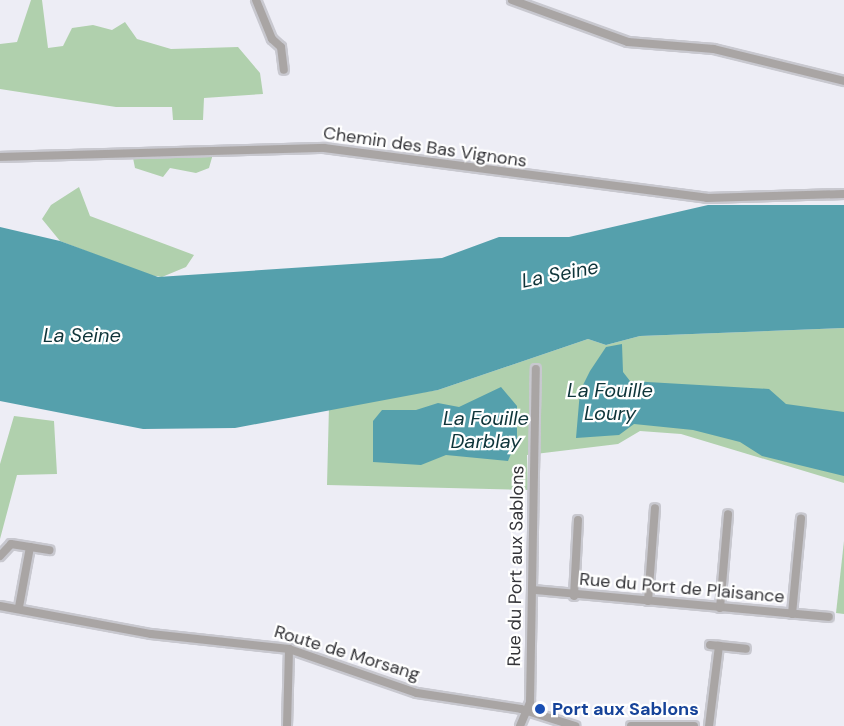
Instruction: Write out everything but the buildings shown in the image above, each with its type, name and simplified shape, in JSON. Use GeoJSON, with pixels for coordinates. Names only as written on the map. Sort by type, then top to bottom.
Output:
{"type":"FeatureCollection","features":[{"type":"Feature","properties":{"kind":"street"},"geometry":{"type":"LineString","coordinates":[[256,0],[272,39],[281,47],[284,70]]}},
{"type":"Feature","properties":{"kind":"street"},"geometry":{"type":"LineString","coordinates":[[512,0],[628,42],[726,51],[844,81]]}},
{"type":"Feature","properties":{"kind":"street","name":"Chemin des Bas Vignons"},"geometry":{"type":"LineString","coordinates":[[0,157],[324,148],[707,198],[844,194]]}},
{"type":"Feature","properties":{"kind":"street","name":"Rue du Port aux Sablons"},"geometry":{"type":"LineString","coordinates":[[520,726],[526,712],[534,590],[536,369]]}},
{"type":"Feature","properties":{"kind":"street"},"geometry":{"type":"LineString","coordinates":[[648,602],[655,508]]}},
{"type":"Feature","properties":{"kind":"street"},"geometry":{"type":"LineString","coordinates":[[720,608],[728,514]]}},
{"type":"Feature","properties":{"kind":"street"},"geometry":{"type":"LineString","coordinates":[[792,614],[801,518]]}},
{"type":"Feature","properties":{"kind":"street"},"geometry":{"type":"LineString","coordinates":[[574,596],[578,520]]}},
{"type":"Feature","properties":{"kind":"street"},"geometry":{"type":"LineString","coordinates":[[0,556],[6,545],[50,550]]}},
{"type":"Feature","properties":{"kind":"street"},"geometry":{"type":"LineString","coordinates":[[19,607],[30,547]]}},
{"type":"Feature","properties":{"kind":"street","name":"Rue du Port de Plaisance"},"geometry":{"type":"LineString","coordinates":[[534,590],[574,596],[829,617]]}},
{"type":"Feature","properties":{"kind":"street","name":"Route de Morsang"},"geometry":{"type":"LineString","coordinates":[[0,606],[19,607],[151,634],[289,649],[417,693],[526,712],[575,726]]}},
{"type":"Feature","properties":{"kind":"street"},"geometry":{"type":"LineString","coordinates":[[709,726],[714,645],[746,649]]}},
{"type":"Feature","properties":{"kind":"street"},"geometry":{"type":"LineString","coordinates":[[287,726],[289,649]]}},
{"type":"Feature","properties":{"kind":"street"},"geometry":{"type":"LineString","coordinates":[[631,726],[694,726]]}},
{"type":"Feature","properties":{"kind":"green space"},"geometry":{"type":"Polygon","coordinates":[[[31,0],[42,0],[48,48],[63,46],[72,28],[93,25],[112,30],[125,22],[137,39],[171,49],[238,47],[260,73],[263,94],[204,98],[203,120],[173,120],[172,107],[116,107],[0,89],[0,44],[17,42],[31,0]]]}},
{"type":"Feature","properties":{"kind":"green space"},"geometry":{"type":"Polygon","coordinates":[[[213,154],[209,168],[196,173],[170,168],[163,177],[135,168],[133,158],[213,154]]]}},
{"type":"Feature","properties":{"kind":"green space"},"geometry":{"type":"Polygon","coordinates":[[[79,187],[90,216],[194,255],[186,267],[162,277],[148,275],[60,241],[42,219],[51,205],[79,187]]]}},
{"type":"Feature","properties":{"kind":"green space"},"geometry":{"type":"Polygon","coordinates":[[[844,328],[844,483],[681,434],[640,431],[618,444],[527,455],[528,490],[327,485],[329,406],[438,390],[588,339],[606,345],[640,336],[844,328]]]}},
{"type":"Feature","properties":{"kind":"green space"},"geometry":{"type":"Polygon","coordinates":[[[14,416],[54,421],[57,474],[17,475],[0,539],[0,464],[14,416]]]}},
{"type":"Feature","properties":{"kind":"green space"},"geometry":{"type":"Polygon","coordinates":[[[844,541],[844,614],[836,613],[844,541]]]}},
{"type":"Feature","properties":{"kind":"water","name":"La Seine"},"geometry":{"type":"Polygon","coordinates":[[[708,205],[844,205],[844,328],[640,336],[606,345],[588,339],[438,390],[235,428],[143,429],[0,401],[0,227],[60,241],[158,277],[442,258],[499,237],[569,237],[708,205]]]}},
{"type":"Feature","properties":{"kind":"water","name":"La Fouille Loury"},"geometry":{"type":"Polygon","coordinates":[[[622,344],[623,372],[630,381],[769,389],[786,404],[844,412],[844,476],[762,456],[740,442],[693,430],[634,424],[619,435],[576,438],[580,391],[606,347],[622,344]]]}},
{"type":"Feature","properties":{"kind":"water","name":"La Fouille Darblay"},"geometry":{"type":"Polygon","coordinates":[[[501,387],[517,406],[517,439],[508,461],[446,455],[421,465],[373,462],[373,421],[382,410],[416,410],[438,403],[459,407],[501,387]]]}},
{"type":"Feature","properties":{"kind":"place","name":"Port aux Sablons"},"geometry":{"type":"Point","coordinates":[540,709]}}]}
